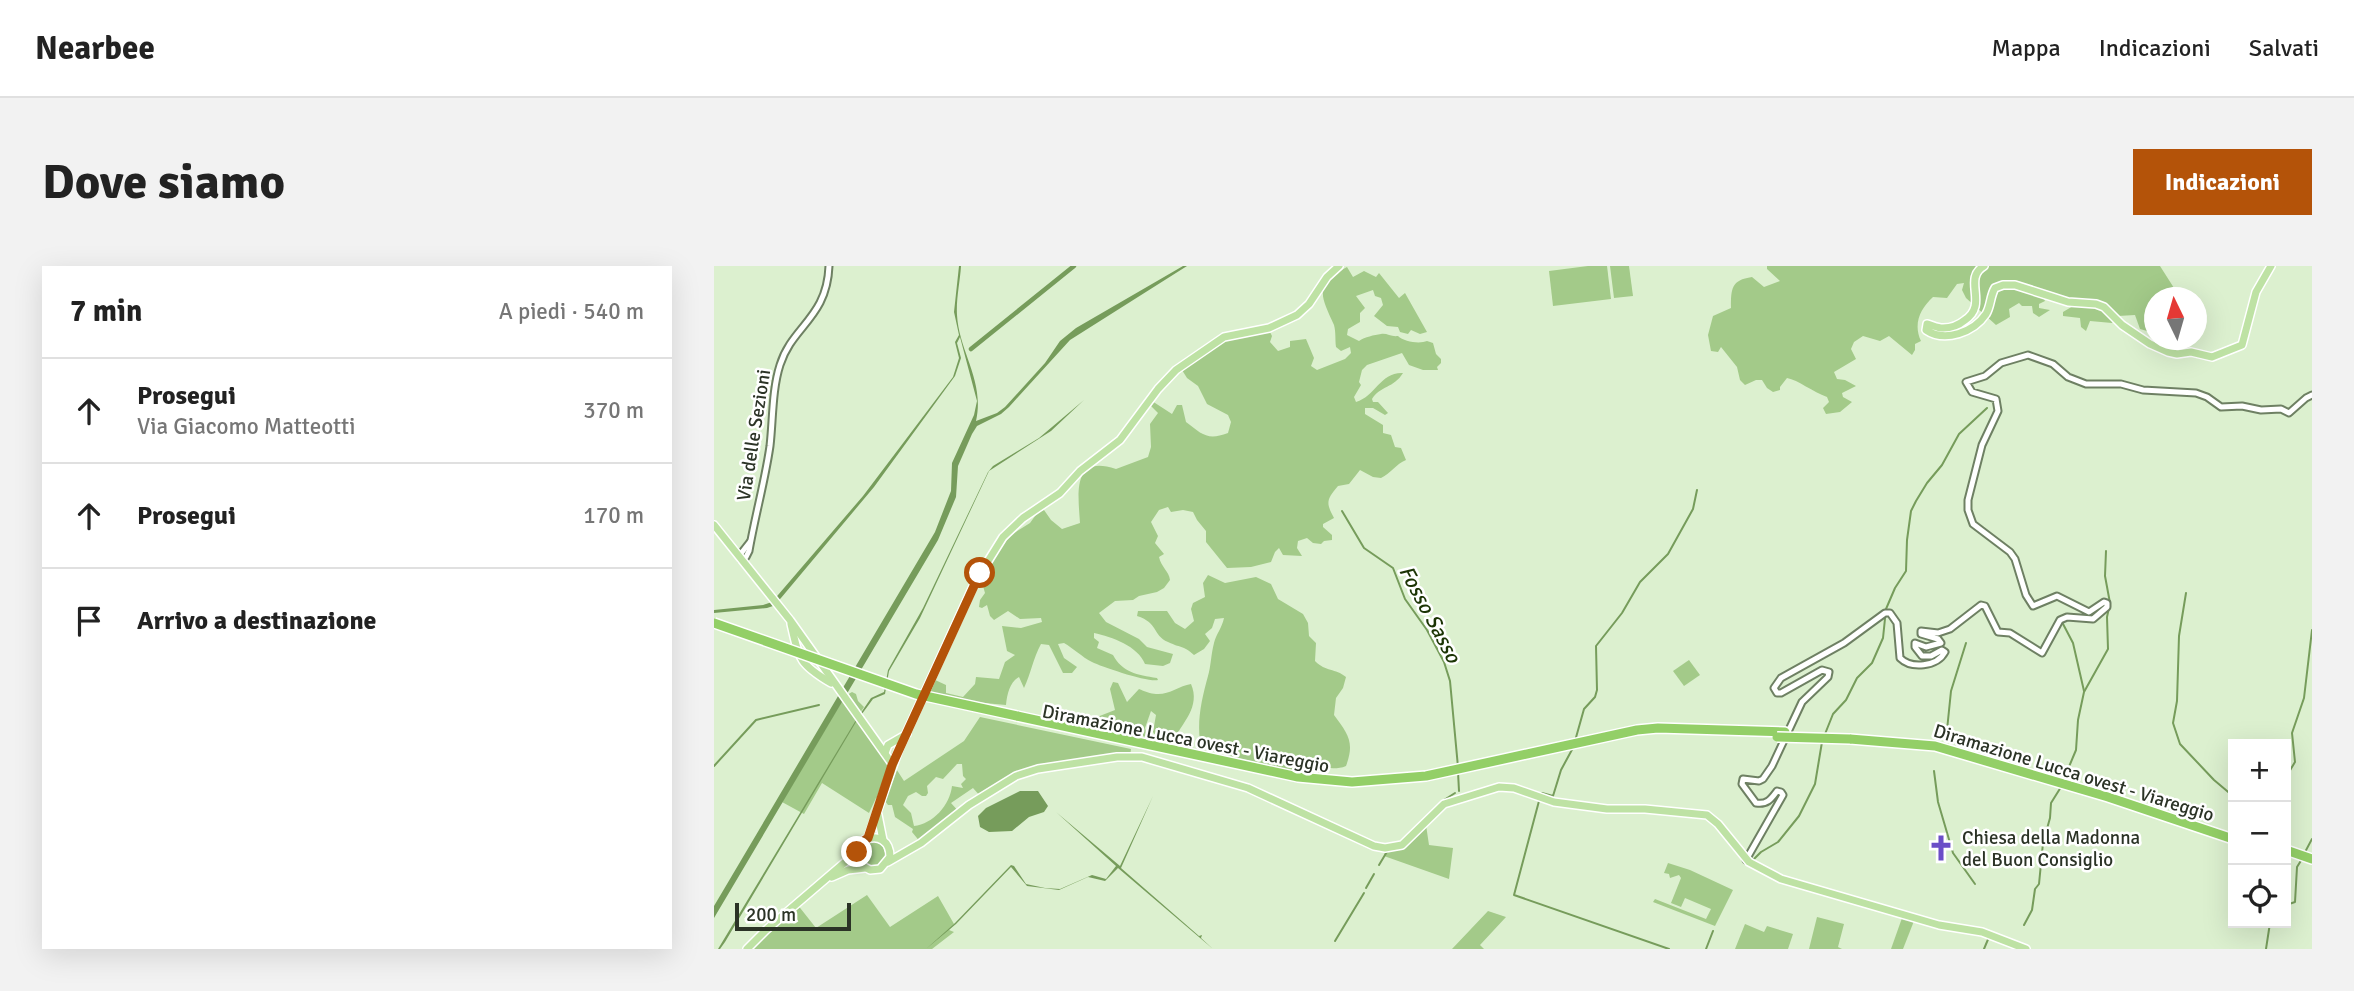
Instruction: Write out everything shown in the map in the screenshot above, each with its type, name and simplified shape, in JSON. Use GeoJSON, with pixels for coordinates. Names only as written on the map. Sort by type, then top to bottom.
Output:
{"type":"FeatureCollection","features":[{"type":"Feature","properties":{"kind":"highway","name":"Diramazione Lucca ovest - Viareggio"},"geometry":{"type":"LineString","coordinates":[[714,625],[916,694],[1016,719],[1298,780],[1384,784],[1425,782],[1659,731],[1851,736],[1934,741],[2228,833]]}},
{"type":"Feature","properties":{"kind":"highway","name":"Diramazione Lucca ovest - Viareggio"},"geometry":{"type":"LineString","coordinates":[[2199,824],[2228,837]]}},
{"type":"Feature","properties":{"kind":"highway"},"geometry":{"type":"LineString","coordinates":[[2291,852],[2312,859]]}},
{"type":"Feature","properties":{"kind":"highway"},"geometry":{"type":"LineString","coordinates":[[2291,858],[2312,864]]}},
{"type":"Feature","properties":{"kind":"main road"},"geometry":{"type":"LineString","coordinates":[[747,949],[857,852],[861,843],[868,838],[892,765],[975,582],[1003,537],[1023,518],[1060,493],[1086,466],[1115,445],[1176,370],[1224,337],[1269,328],[1297,316],[1309,304],[1327,277],[1339,266]]}},
{"type":"Feature","properties":{"kind":"main road"},"geometry":{"type":"LineString","coordinates":[[1984,266],[1977,270],[1974,276],[1976,301],[1972,315],[1959,324],[1946,328],[1927,324],[1926,330],[1945,335],[1972,328],[1984,317],[1996,288],[2015,285],[2068,302],[2104,307],[2122,325],[2159,349],[2177,354],[2191,352],[2212,357],[2242,345],[2256,292],[2271,266]]}},
{"type":"Feature","properties":{"kind":"main road"},"geometry":{"type":"LineString","coordinates":[[714,525],[742,553],[892,765]]}},
{"type":"Feature","properties":{"kind":"main road"},"geometry":{"type":"LineString","coordinates":[[790,620],[797,651],[804,665],[838,687]]}},
{"type":"Feature","properties":{"kind":"main road"},"geometry":{"type":"LineString","coordinates":[[885,752],[888,745],[908,733]]}},
{"type":"Feature","properties":{"kind":"main road"},"geometry":{"type":"LineString","coordinates":[[873,737],[891,740],[898,738]]}},
{"type":"Feature","properties":{"kind":"main road"},"geometry":{"type":"LineString","coordinates":[[885,752],[896,752],[900,749]]}},
{"type":"Feature","properties":{"kind":"main road"},"geometry":{"type":"LineString","coordinates":[[825,880],[848,870],[875,870],[885,866],[939,830],[969,805],[1023,773],[1117,757],[1142,757],[1248,788],[1374,846],[1385,848],[1402,845],[1444,804],[1499,787],[1514,788],[1554,802],[1606,809],[1645,809],[1707,815],[1718,824],[1746,860],[1763,871],[1798,886],[1939,925],[1982,932],[2025,949]]}},
{"type":"Feature","properties":{"kind":"main road"},"geometry":{"type":"LineString","coordinates":[[880,804],[878,820],[890,852],[888,862]]}},
{"type":"Feature","properties":{"kind":"main road"},"geometry":{"type":"LineString","coordinates":[[868,838],[898,848],[913,848]]}},
{"type":"Feature","properties":{"kind":"main road"},"geometry":{"type":"LineString","coordinates":[[857,852],[859,861],[865,868]]}},
{"type":"Feature","properties":{"kind":"street","name":"Via delle Sezioni"},"geometry":{"type":"LineString","coordinates":[[742,553],[751,539],[769,448],[780,364],[821,303],[828,284],[829,266]]}},
{"type":"Feature","properties":{"kind":"street"},"geometry":{"type":"LineString","coordinates":[[1746,860],[1783,795],[1777,792],[1770,800],[1756,803],[1742,784],[1742,779],[1763,779],[1772,766],[1802,702],[1828,677],[1829,672],[1822,670],[1777,693],[1775,684],[1793,670],[1844,643],[1886,613],[1894,617],[1897,623],[1899,659],[1903,663],[1918,665],[1935,662],[1941,659],[1945,652],[1941,650],[1931,656],[1922,656],[1915,643],[1926,647],[1941,643],[1938,639],[1921,634],[1921,631],[1938,633],[1950,629],[1981,605],[1985,606],[1998,632],[2010,633],[2042,653],[2060,620],[2067,617],[2093,619],[2107,607],[2107,603],[2104,603],[2089,612],[2057,596],[2033,606],[2026,596],[2015,559],[2010,552],[1973,524],[1968,500],[1982,445],[1998,411],[1996,399],[1972,392],[1966,382],[1985,376],[2001,363],[2028,355],[2053,364],[2068,377],[2087,384],[2121,384],[2143,390],[2196,393],[2221,407],[2242,406],[2261,411],[2281,409],[2288,413],[2312,395]]}},
{"type":"Feature","properties":{"kind":"shaded area"},"geometry":{"type":"Polygon","coordinates":[[[959,266],[957,315],[977,393],[978,406],[976,421],[1005,407],[1045,363],[1060,341],[1076,328],[1187,266],[1070,340],[1009,407],[977,426],[958,466],[956,497],[938,540],[714,918],[714,906],[935,532],[951,491],[952,463],[974,415],[977,401],[960,337],[957,343],[961,358],[955,376],[874,487],[781,598],[767,608],[714,613],[714,610],[772,602],[863,496],[953,377],[959,358],[955,342],[959,335],[954,312],[959,266]]]}},
{"type":"Feature","properties":{"kind":"shaded area"},"geometry":{"type":"Polygon","coordinates":[[[1607,266],[1611,299],[1553,306],[1549,271],[1607,266]]]}},
{"type":"Feature","properties":{"kind":"shaded area"},"geometry":{"type":"Polygon","coordinates":[[[1610,266],[1629,266],[1633,296],[1614,298],[1610,266]]]}},
{"type":"Feature","properties":{"kind":"shaded area"},"geometry":{"type":"Polygon","coordinates":[[[1767,266],[2160,266],[2173,287],[2144,287],[2144,330],[2140,329],[2135,315],[2118,316],[2112,323],[2090,321],[2086,331],[2081,327],[2080,318],[2063,316],[2063,312],[2073,306],[2065,297],[2045,290],[2042,295],[2045,301],[2039,304],[2039,308],[2050,310],[2039,317],[2033,313],[2032,306],[2022,306],[2019,303],[2009,309],[2010,317],[1996,325],[1966,298],[1962,290],[1964,283],[1957,284],[1947,298],[1933,297],[1925,307],[1918,323],[1921,341],[1915,344],[1912,355],[1889,336],[1880,341],[1863,336],[1854,342],[1851,349],[1856,359],[1834,372],[1837,379],[1856,386],[1842,393],[1843,397],[1852,402],[1840,412],[1826,414],[1823,408],[1829,402],[1827,397],[1787,378],[1780,390],[1773,392],[1762,380],[1745,385],[1740,380],[1737,367],[1721,347],[1718,352],[1711,351],[1708,335],[1713,316],[1731,308],[1732,291],[1740,280],[1752,277],[1764,287],[1780,281],[1767,266]]]}},
{"type":"Feature","properties":{"kind":"shaded area"},"geometry":{"type":"Polygon","coordinates":[[[1347,267],[1353,277],[1364,271],[1376,277],[1379,273],[1399,298],[1405,293],[1427,332],[1400,332],[1398,327],[1387,326],[1374,316],[1383,305],[1381,298],[1375,296],[1373,290],[1356,296],[1365,308],[1360,313],[1360,322],[1348,329],[1347,335],[1359,341],[1383,334],[1412,342],[1427,341],[1433,343],[1441,363],[1437,367],[1438,370],[1423,370],[1409,365],[1402,353],[1367,365],[1362,370],[1359,382],[1361,385],[1354,397],[1356,402],[1369,395],[1389,376],[1403,373],[1372,399],[1388,413],[1385,415],[1373,408],[1365,408],[1365,414],[1383,425],[1383,433],[1391,435],[1395,447],[1401,448],[1406,460],[1381,478],[1360,470],[1349,484],[1338,486],[1328,502],[1334,518],[1323,524],[1332,535],[1332,540],[1321,544],[1313,543],[1307,538],[1298,541],[1297,548],[1302,556],[1283,555],[1279,548],[1271,562],[1251,567],[1227,568],[1206,542],[1206,531],[1193,512],[1171,512],[1168,507],[1159,510],[1151,522],[1158,536],[1155,543],[1164,554],[1159,557],[1170,580],[1157,592],[1133,600],[1115,601],[1099,613],[1106,622],[1139,639],[1147,647],[1173,654],[1170,663],[1163,666],[1145,664],[1131,647],[1094,633],[1094,638],[1099,642],[1097,648],[1113,655],[1131,672],[1158,680],[1136,677],[1097,664],[1064,643],[1058,644],[1064,658],[1077,667],[1072,673],[1063,673],[1049,645],[1041,644],[1024,688],[1019,677],[1013,682],[1006,705],[962,701],[929,692],[933,679],[946,685],[946,693],[963,697],[975,684],[976,677],[999,679],[1005,662],[1015,655],[1007,651],[1002,626],[1021,628],[1042,622],[1041,618],[1020,619],[1008,611],[994,620],[987,605],[979,607],[985,593],[981,579],[983,571],[1011,535],[1030,523],[1038,512],[1044,510],[1062,529],[1080,523],[1081,479],[1092,467],[1116,469],[1148,457],[1151,447],[1150,424],[1158,413],[1150,405],[1152,401],[1172,414],[1177,405],[1182,405],[1186,422],[1205,435],[1228,433],[1231,422],[1228,415],[1207,404],[1198,386],[1187,378],[1182,370],[1218,342],[1269,330],[1272,336],[1270,342],[1278,351],[1290,347],[1290,341],[1306,339],[1314,358],[1311,366],[1317,370],[1345,359],[1351,353],[1350,347],[1341,351],[1336,347],[1334,325],[1323,299],[1323,292],[1329,280],[1347,267]]]}},
{"type":"Feature","properties":{"kind":"shaded area"},"geometry":{"type":"Polygon","coordinates":[[[1084,400],[1051,431],[989,471],[920,618],[889,671],[885,694],[873,699],[856,722],[725,942],[718,949],[856,720],[871,698],[884,692],[888,670],[923,608],[988,472],[993,466],[1039,438],[1084,400]]]}},
{"type":"Feature","properties":{"kind":"shaded area"},"geometry":{"type":"Polygon","coordinates":[[[1208,575],[1225,583],[1256,577],[1271,584],[1278,599],[1303,614],[1308,623],[1309,636],[1316,643],[1315,661],[1346,677],[1336,698],[1334,715],[1349,739],[1350,751],[1346,766],[1310,767],[1298,772],[1229,756],[1200,741],[1202,700],[1214,643],[1224,618],[1215,619],[1212,628],[1205,634],[1210,641],[1194,655],[1163,639],[1149,622],[1137,616],[1138,611],[1167,611],[1175,623],[1185,629],[1194,621],[1191,609],[1193,603],[1205,597],[1203,583],[1208,575]]]}},
{"type":"Feature","properties":{"kind":"shaded area"},"geometry":{"type":"Polygon","coordinates":[[[1689,660],[1700,675],[1684,686],[1673,671],[1689,660]]]}},
{"type":"Feature","properties":{"kind":"shaded area"},"geometry":{"type":"Polygon","coordinates":[[[1113,682],[1118,683],[1127,702],[1139,689],[1161,694],[1191,684],[1194,700],[1192,707],[1173,741],[1158,739],[1153,732],[1156,715],[1151,711],[1145,728],[1147,737],[1090,725],[1092,719],[1115,710],[1110,689],[1113,682]]]}},
{"type":"Feature","properties":{"kind":"shaded area"},"geometry":{"type":"Polygon","coordinates":[[[852,692],[856,694],[864,707],[860,713],[904,781],[964,741],[980,717],[1131,749],[1130,757],[1023,773],[981,797],[973,788],[951,803],[960,813],[921,843],[912,832],[913,829],[895,817],[892,805],[888,805],[882,797],[876,798],[869,813],[822,783],[804,814],[782,802],[845,696],[852,692]],[[957,764],[943,779],[936,777],[927,786],[926,796],[916,792],[908,796],[903,805],[911,813],[914,826],[928,822],[939,812],[948,800],[952,786],[963,788],[961,784],[966,779],[963,776],[962,764],[957,764]]]}},
{"type":"Feature","properties":{"kind":"shaded area"},"geometry":{"type":"Polygon","coordinates":[[[1020,791],[1038,791],[1048,806],[1044,812],[1029,817],[1012,831],[989,832],[980,827],[978,816],[986,808],[1020,791]]]}},
{"type":"Feature","properties":{"kind":"shaded area"},"geometry":{"type":"Polygon","coordinates":[[[1153,796],[1121,868],[1199,936],[1202,935],[1201,938],[1213,949],[1118,868],[1105,881],[1088,877],[1059,890],[1027,886],[1011,867],[956,924],[926,949],[1011,865],[1026,884],[1045,888],[1060,889],[1092,875],[1106,879],[1116,866],[1056,812],[1120,866],[1153,796]]]}},
{"type":"Feature","properties":{"kind":"shaded area"},"geometry":{"type":"Polygon","coordinates":[[[1426,825],[1429,845],[1453,848],[1449,879],[1384,856],[1385,852],[1403,847],[1426,825]]]}},
{"type":"Feature","properties":{"kind":"shaded area"},"geometry":{"type":"Polygon","coordinates":[[[873,842],[882,845],[885,854],[882,863],[873,866],[864,863],[861,854],[864,845],[873,842]]]}},
{"type":"Feature","properties":{"kind":"shaded area"},"geometry":{"type":"Polygon","coordinates":[[[1668,863],[1733,890],[1715,926],[1653,902],[1655,899],[1706,919],[1711,909],[1685,898],[1681,907],[1671,903],[1681,878],[1679,875],[1670,878],[1669,874],[1664,873],[1668,863]]]}},
{"type":"Feature","properties":{"kind":"shaded area"},"geometry":{"type":"Polygon","coordinates":[[[867,895],[890,927],[938,896],[954,924],[949,930],[954,932],[932,949],[749,949],[797,904],[816,928],[867,895]]]}},
{"type":"Feature","properties":{"kind":"shaded area"},"geometry":{"type":"Polygon","coordinates":[[[1488,911],[1506,917],[1480,945],[1484,949],[1452,949],[1488,911]]]}},
{"type":"Feature","properties":{"kind":"shaded area"},"geometry":{"type":"Polygon","coordinates":[[[1817,917],[1844,924],[1838,947],[1842,949],[1809,949],[1817,917]]]}},
{"type":"Feature","properties":{"kind":"shaded area"},"geometry":{"type":"Polygon","coordinates":[[[1902,918],[1914,921],[1903,949],[1891,949],[1902,918]]]}},
{"type":"Feature","properties":{"kind":"shaded area"},"geometry":{"type":"Polygon","coordinates":[[[1745,924],[1764,932],[1767,926],[1793,934],[1788,949],[1735,949],[1745,924]]]}},
{"type":"Feature","properties":{"kind":"waterway"},"geometry":{"type":"LineString","coordinates":[[971,349],[1074,266]]}},
{"type":"Feature","properties":{"kind":"waterway"},"geometry":{"type":"LineString","coordinates":[[1825,734],[1833,714],[1846,700],[1857,678],[1872,663],[1883,638],[1886,609],[1906,571],[1911,511],[1959,434],[1987,408]]}},
{"type":"Feature","properties":{"kind":"waterway"},"geometry":{"type":"LineString","coordinates":[[1575,741],[1584,709],[1595,697],[1597,690],[1596,646],[1622,613],[1640,582],[1668,554],[1693,509],[1697,490]]}},
{"type":"Feature","properties":{"kind":"waterway","name":"Fosso Sasso"},"geometry":{"type":"LineString","coordinates":[[1342,511],[1364,548],[1393,568],[1405,599],[1427,630],[1444,662],[1450,681],[1458,767]]}},
{"type":"Feature","properties":{"kind":"waterway"},"geometry":{"type":"LineString","coordinates":[[2063,781],[2076,750],[2078,720],[2084,692],[2108,649],[2107,617],[2110,603],[2105,576],[2106,551]]}},
{"type":"Feature","properties":{"kind":"waterway"},"geometry":{"type":"LineString","coordinates":[[2186,593],[2179,636],[2177,701],[2173,723],[2180,744],[2228,792]]}},
{"type":"Feature","properties":{"kind":"waterway"},"geometry":{"type":"LineString","coordinates":[[2062,622],[2073,643],[2084,691]]}},
{"type":"Feature","properties":{"kind":"waterway"},"geometry":{"type":"LineString","coordinates":[[2291,769],[2295,762],[2292,733],[2304,698],[2312,630]]}},
{"type":"Feature","properties":{"kind":"waterway"},"geometry":{"type":"LineString","coordinates":[[1947,730],[1951,691],[1966,643]]}},
{"type":"Feature","properties":{"kind":"waterway"},"geometry":{"type":"LineString","coordinates":[[714,766],[756,720],[819,705]]}},
{"type":"Feature","properties":{"kind":"waterway"},"geometry":{"type":"LineString","coordinates":[[1753,860],[1778,842],[1799,816],[1815,784],[1822,742]]}},
{"type":"Feature","properties":{"kind":"waterway"},"geometry":{"type":"LineString","coordinates":[[1542,793],[1553,796],[1561,770],[1574,746]]}},
{"type":"Feature","properties":{"kind":"waterway"},"geometry":{"type":"LineString","coordinates":[[1934,771],[1938,802],[1953,853],[1975,884]]}},
{"type":"Feature","properties":{"kind":"waterway","name":"Fosso Sasso"},"geometry":{"type":"LineString","coordinates":[[1458,772],[1459,791]]}},
{"type":"Feature","properties":{"kind":"waterway"},"geometry":{"type":"LineString","coordinates":[[2024,925],[2032,910],[2035,889],[2039,884],[2051,803],[2061,787]]}},
{"type":"Feature","properties":{"kind":"waterway","name":"Fosso Sasso"},"geometry":{"type":"LineString","coordinates":[[1444,800],[1455,793]]}},
{"type":"Feature","properties":{"kind":"waterway"},"geometry":{"type":"LineString","coordinates":[[1539,801],[1514,895],[1669,949]]}},
{"type":"Feature","properties":{"kind":"waterway"},"geometry":{"type":"LineString","coordinates":[[2304,854],[2312,839]]}},
{"type":"Feature","properties":{"kind":"waterway","name":"Fosso Sasso"},"geometry":{"type":"LineString","coordinates":[[1379,865],[1388,850]]}},
{"type":"Feature","properties":{"kind":"waterway"},"geometry":{"type":"LineString","coordinates":[[2291,903],[2295,902],[2297,867],[2302,859]]}},
{"type":"Feature","properties":{"kind":"waterway","name":"Fosso Sasso"},"geometry":{"type":"LineString","coordinates":[[1366,888],[1374,874]]}},
{"type":"Feature","properties":{"kind":"waterway","name":"Fosso Sasso"},"geometry":{"type":"LineString","coordinates":[[1335,941],[1364,893]]}},
{"type":"Feature","properties":{"kind":"waterway"},"geometry":{"type":"LineString","coordinates":[[2266,949],[2269,928]]}},
{"type":"Feature","properties":{"kind":"waterway"},"geometry":{"type":"LineString","coordinates":[[1706,949],[1713,931]]}},
{"type":"Feature","properties":{"kind":"waterway"},"geometry":{"type":"LineString","coordinates":[[1984,949],[1989,937]]}},
{"type":"Feature","properties":{"kind":"place","name":"Chiesa della Madonna del Buon Consiglio"},"geometry":{"type":"Point","coordinates":[1941,848]}},
{"type":"Feature","properties":{"kind":"route"},"geometry":{"type":"LineString","coordinates":[[857,852],[861,843],[868,838],[892,765],[980,573]]}}]}
